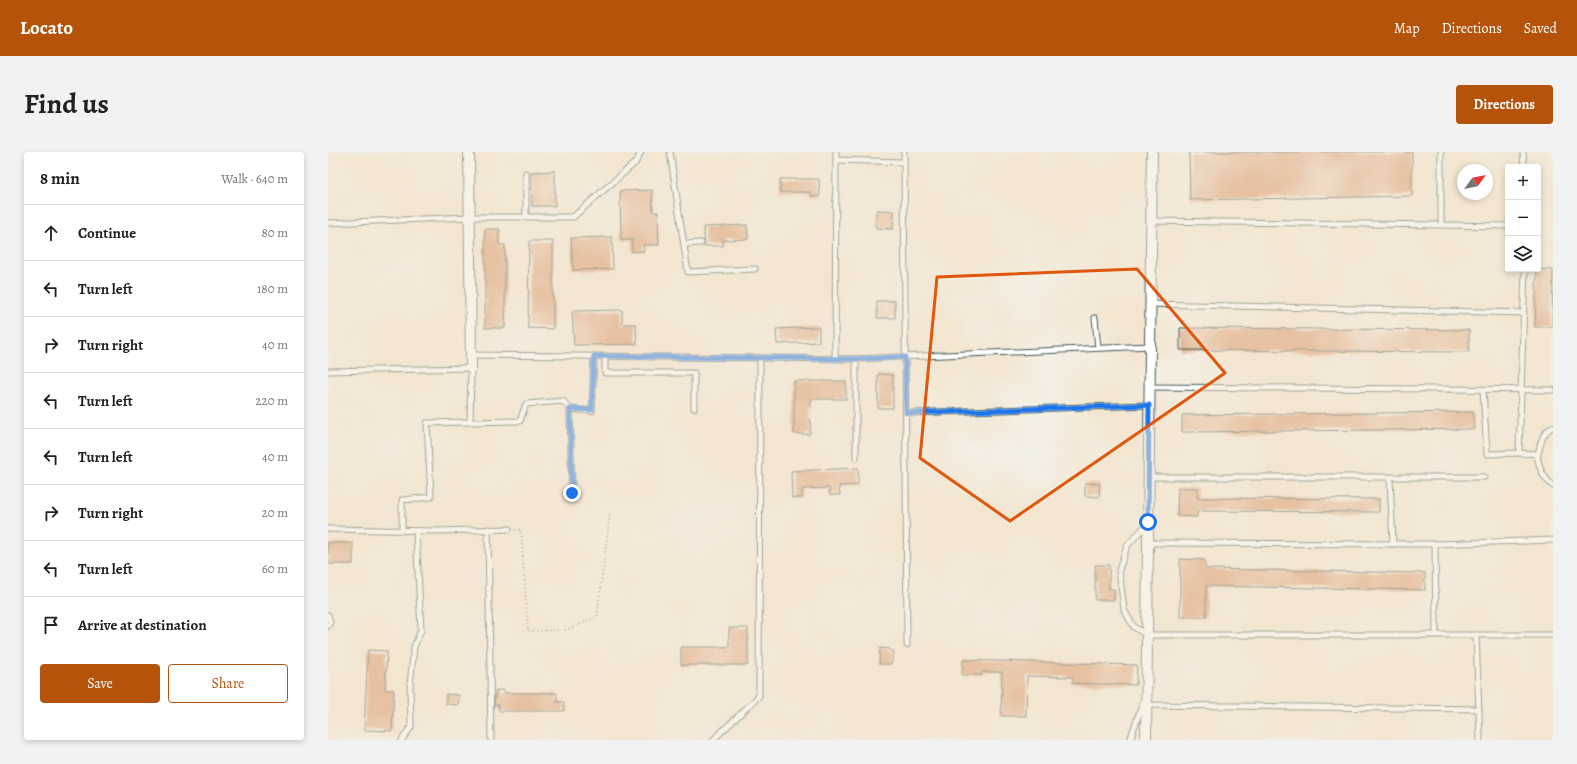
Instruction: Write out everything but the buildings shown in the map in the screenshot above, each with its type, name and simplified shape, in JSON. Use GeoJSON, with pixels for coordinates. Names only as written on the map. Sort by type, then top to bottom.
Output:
{"type":"FeatureCollection","features":[{"type":"Feature","properties":{"kind":"street"},"geometry":{"type":"LineString","coordinates":[[469,152],[471,368]]}},
{"type":"Feature","properties":{"kind":"street"},"geometry":{"type":"LineString","coordinates":[[1146,740],[1152,152]]}},
{"type":"Feature","properties":{"kind":"lane"},"geometry":{"type":"LineString","coordinates":[[328,224],[470,217],[573,216],[636,162],[642,152]]}},
{"type":"Feature","properties":{"kind":"lane"},"geometry":{"type":"LineString","coordinates":[[670,152],[688,272],[755,268]]}},
{"type":"Feature","properties":{"kind":"lane"},"geometry":{"type":"LineString","coordinates":[[835,359],[836,152]]}},
{"type":"Feature","properties":{"kind":"lane"},"geometry":{"type":"LineString","coordinates":[[904,152],[907,645]]}},
{"type":"Feature","properties":{"kind":"lane"},"geometry":{"type":"LineString","coordinates":[[1441,152],[1441,225]]}},
{"type":"Feature","properties":{"kind":"lane"},"geometry":{"type":"LineString","coordinates":[[1523,152],[1524,164]]}},
{"type":"Feature","properties":{"kind":"lane"},"geometry":{"type":"LineString","coordinates":[[836,160],[904,162]]}},
{"type":"Feature","properties":{"kind":"lane"},"geometry":{"type":"LineString","coordinates":[[526,173],[526,217]]}},
{"type":"Feature","properties":{"kind":"lane"},"geometry":{"type":"LineString","coordinates":[[1151,222],[1505,226]]}},
{"type":"Feature","properties":{"kind":"lane"},"geometry":{"type":"LineString","coordinates":[[684,244],[701,243]]}},
{"type":"Feature","properties":{"kind":"lane"},"geometry":{"type":"LineString","coordinates":[[1519,453],[1525,272]]}},
{"type":"Feature","properties":{"kind":"lane"},"geometry":{"type":"LineString","coordinates":[[1150,304],[1524,313]]}},
{"type":"Feature","properties":{"kind":"lane"},"geometry":{"type":"LineString","coordinates":[[1095,318],[1098,348]]}},
{"type":"Feature","properties":{"kind":"lane"},"geometry":{"type":"LineString","coordinates":[[471,355],[856,359],[1150,346]]}},
{"type":"Feature","properties":{"kind":"lane"},"geometry":{"type":"LineString","coordinates":[[570,409],[592,410],[594,356]]}},
{"type":"Feature","properties":{"kind":"lane"},"geometry":{"type":"LineString","coordinates":[[604,356],[605,372],[694,373],[694,408]]}},
{"type":"Feature","properties":{"kind":"lane"},"geometry":{"type":"LineString","coordinates":[[713,740],[759,696],[760,358]]}},
{"type":"Feature","properties":{"kind":"lane"},"geometry":{"type":"LineString","coordinates":[[856,359],[856,458]]}},
{"type":"Feature","properties":{"kind":"lane"},"geometry":{"type":"LineString","coordinates":[[328,371],[471,368],[470,422]]}},
{"type":"Feature","properties":{"kind":"lane"},"geometry":{"type":"LineString","coordinates":[[1150,387],[1553,390]]}},
{"type":"Feature","properties":{"kind":"lane"},"geometry":{"type":"LineString","coordinates":[[1484,389],[1488,454],[1537,454]]}},
{"type":"Feature","properties":{"kind":"lane"},"geometry":{"type":"LineString","coordinates":[[402,530],[402,500],[431,497],[427,423],[520,421],[526,404],[563,401],[570,409],[572,493]]}},
{"type":"Feature","properties":{"kind":"lane"},"geometry":{"type":"LineString","coordinates":[[906,413],[1149,405]]}},
{"type":"Feature","properties":{"kind":"lane"},"geometry":{"type":"LineString","coordinates":[[1553,427],[1548,429],[1542,439],[1537,454],[1539,468],[1545,479],[1553,486]]}},
{"type":"Feature","properties":{"kind":"lane"},"geometry":{"type":"LineString","coordinates":[[1149,477],[1484,477]]}},
{"type":"Feature","properties":{"kind":"lane"},"geometry":{"type":"LineString","coordinates":[[1390,478],[1394,544]]}},
{"type":"Feature","properties":{"kind":"lane"},"geometry":{"type":"LineString","coordinates":[[1148,522],[1127,546],[1119,570],[1124,610],[1134,627],[1148,635],[1553,635]]}},
{"type":"Feature","properties":{"kind":"lane"},"geometry":{"type":"LineString","coordinates":[[328,529],[416,531],[510,529]]}},
{"type":"Feature","properties":{"kind":"lane"},"geometry":{"type":"LineString","coordinates":[[488,529],[491,740]]}},
{"type":"Feature","properties":{"kind":"lane"},"geometry":{"type":"LineString","coordinates":[[402,740],[411,727],[410,685],[414,647],[421,630],[416,531]]}},
{"type":"Feature","properties":{"kind":"lane"},"geometry":{"type":"LineString","coordinates":[[1148,543],[1435,544],[1553,540]]}},
{"type":"Feature","properties":{"kind":"lane"},"geometry":{"type":"LineString","coordinates":[[1435,544],[1436,635]]}},
{"type":"Feature","properties":{"kind":"lane"},"geometry":{"type":"LineString","coordinates":[[328,616],[330,622],[328,626]]}},
{"type":"Feature","properties":{"kind":"lane"},"geometry":{"type":"LineString","coordinates":[[1476,635],[1480,740]]}},
{"type":"Feature","properties":{"kind":"lane"},"geometry":{"type":"LineString","coordinates":[[1130,740],[1147,692]]}},
{"type":"Feature","properties":{"kind":"lane"},"geometry":{"type":"LineString","coordinates":[[1147,705],[1479,709]]}},
{"type":"Feature","properties":{"kind":"path"},"geometry":{"type":"LineString","coordinates":[[510,529],[521,530],[528,630],[566,630],[597,617],[610,515]]}},
{"type":"Feature","properties":{"kind":"highlighted area"},"geometry":{"type":"Polygon","coordinates":[[[1137,269],[1225,373],[1010,521],[920,458],[937,277],[1137,269]]]}},
{"type":"Feature","properties":{"kind":"route"},"geometry":{"type":"LineString","coordinates":[[572,493],[570,409],[592,410],[594,356],[856,359],[905,357],[906,413],[1149,405],[1148,522]]}}]}
